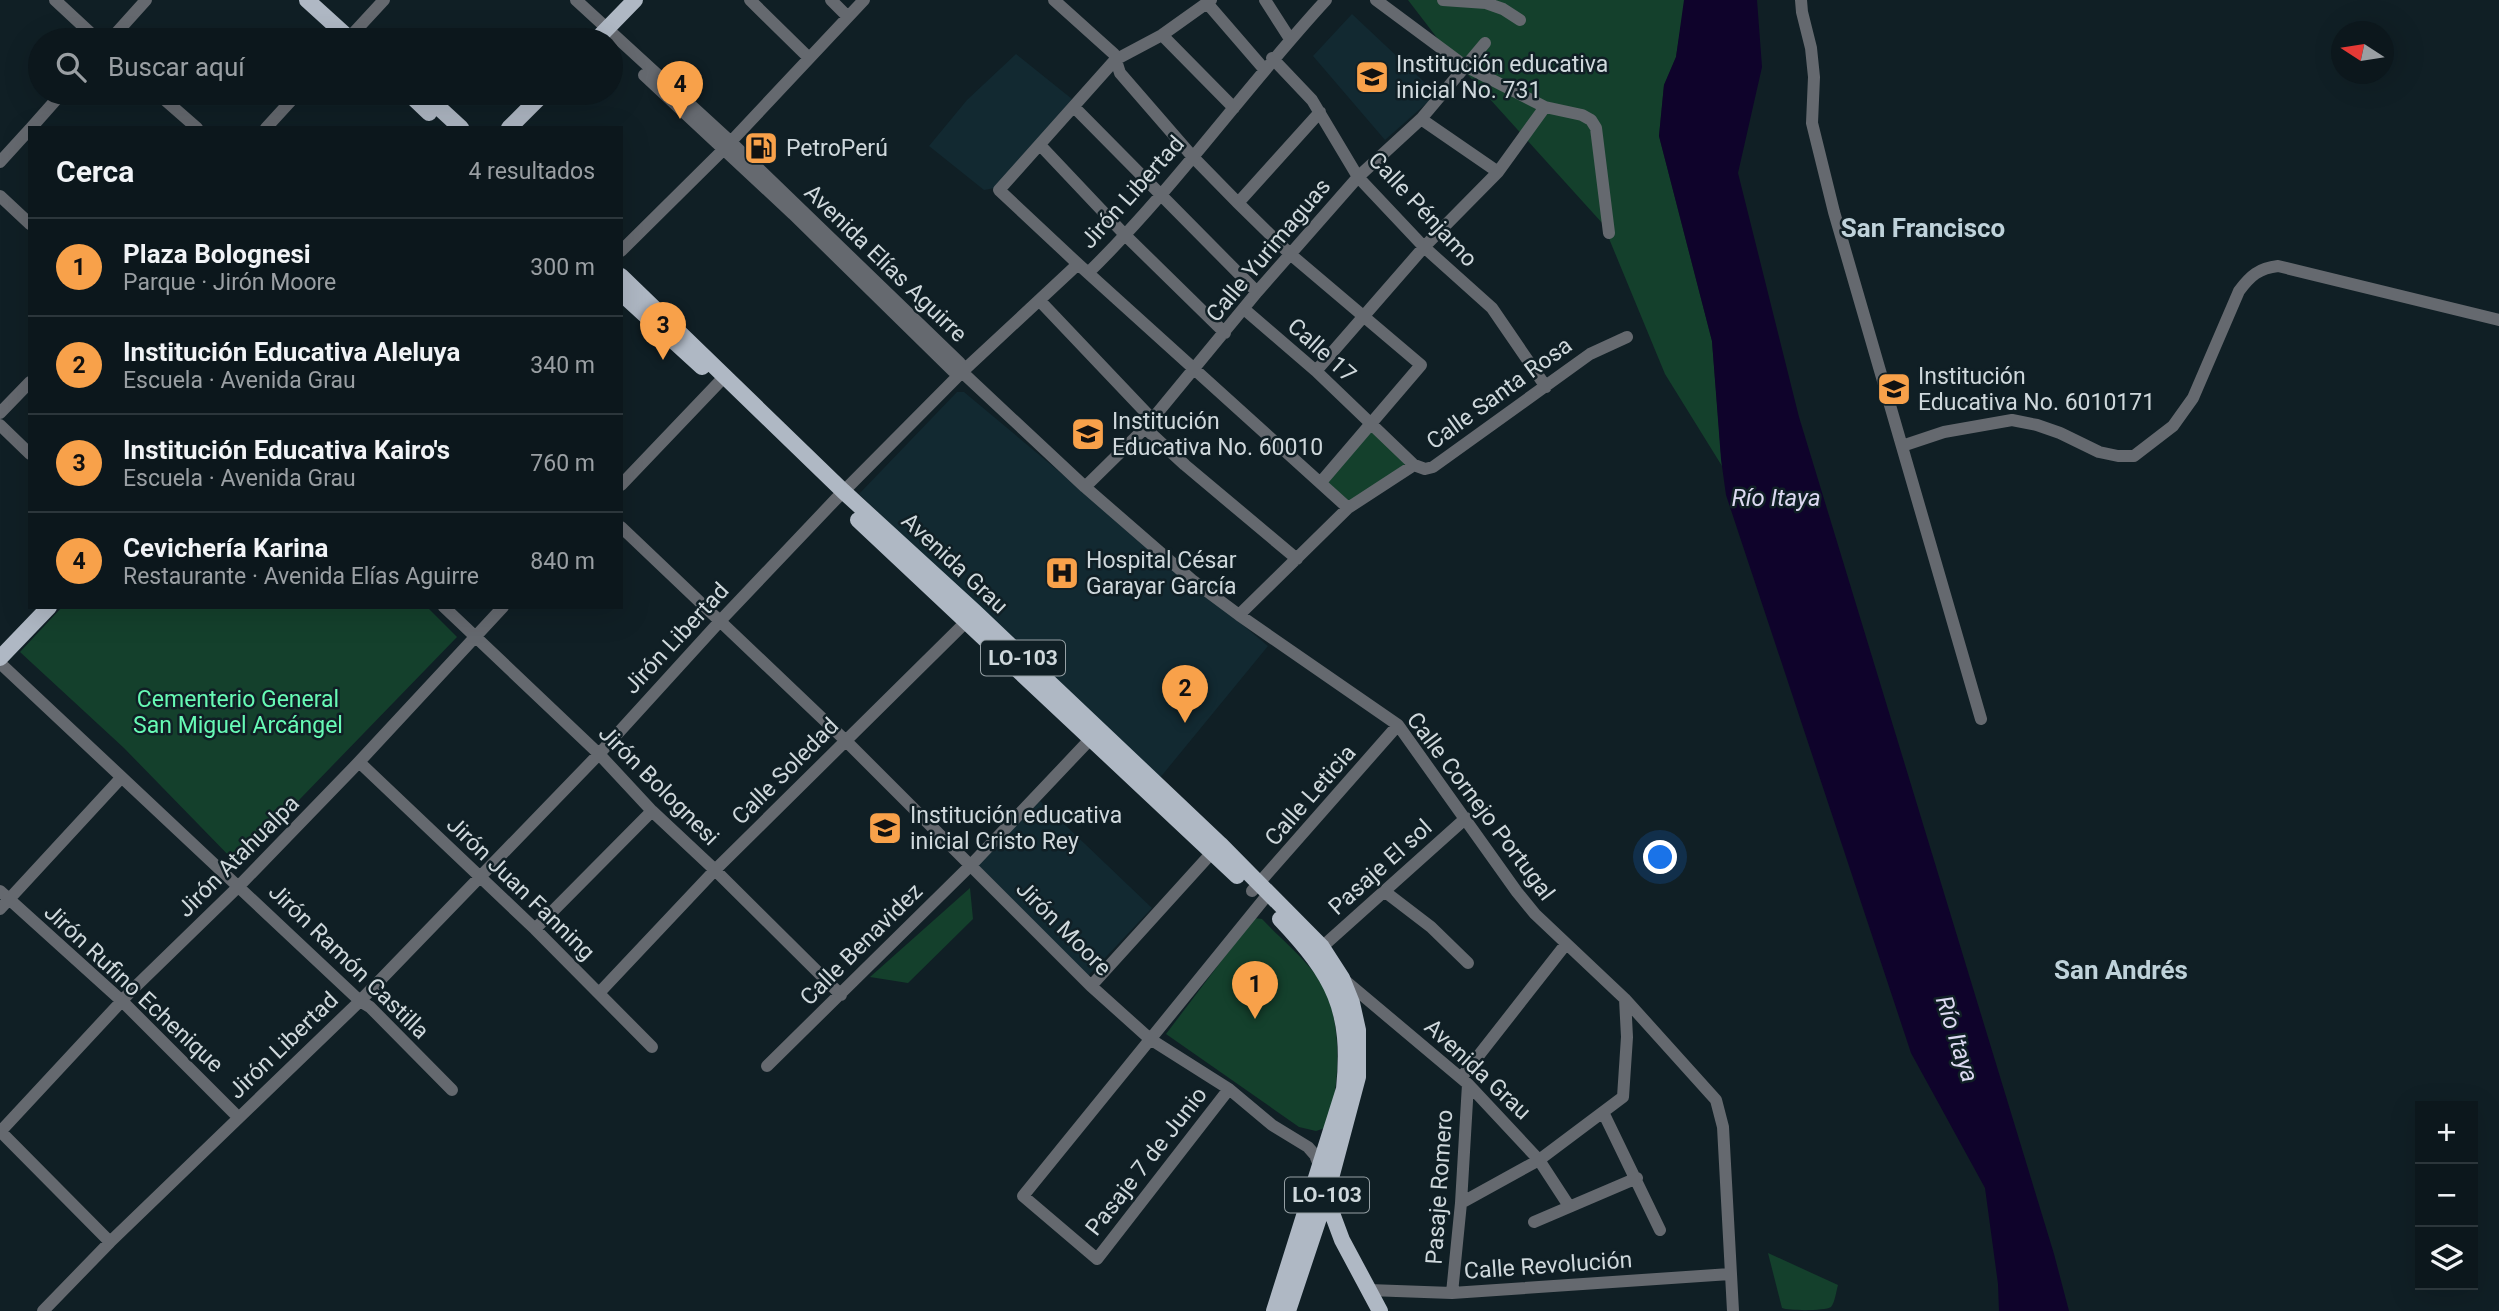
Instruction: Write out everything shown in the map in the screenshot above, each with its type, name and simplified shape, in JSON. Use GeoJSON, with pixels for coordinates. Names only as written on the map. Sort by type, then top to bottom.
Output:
{"type":"FeatureCollection","features":[{"type":"Feature","properties":{"kind":"main road"},"geometry":{"type":"LineString","coordinates":[[307,0],[342,28]]}},
{"type":"Feature","properties":{"kind":"main road"},"geometry":{"type":"LineString","coordinates":[[322,0],[346,28]]}},
{"type":"Feature","properties":{"kind":"main road"},"geometry":{"type":"LineString","coordinates":[[613,28],[635,0]]}},
{"type":"Feature","properties":{"kind":"main road"},"geometry":{"type":"LineString","coordinates":[[421,105],[443,126]]}},
{"type":"Feature","properties":{"kind":"main road"},"geometry":{"type":"LineString","coordinates":[[436,105],[459,126]]}},
{"type":"Feature","properties":{"kind":"main road"},"geometry":{"type":"LineString","coordinates":[[511,126],[532,105]]}},
{"type":"Feature","properties":{"kind":"main road","name":"Avenida Grau"},"geometry":{"type":"LineString","coordinates":[[623,278],[840,495],[1322,947],[1342,978],[1352,1003],[1358,1030],[1358,1077],[1326,1198]]}},
{"type":"Feature","properties":{"kind":"main road","name":"Avenida Grau"},"geometry":{"type":"LineString","coordinates":[[623,295],[722,379]]}},
{"type":"Feature","properties":{"kind":"main road"},"geometry":{"type":"LineString","coordinates":[[0,643],[33,609]]}},
{"type":"Feature","properties":{"kind":"main road"},"geometry":{"type":"LineString","coordinates":[[0,660],[47,609]]}},
{"type":"Feature","properties":{"kind":"main road","name":"LO-103"},"geometry":{"type":"LineString","coordinates":[[1261,892],[1326,974],[1339,1002],[1347,1060],[1344,1089],[1274,1311]]}},
{"type":"Feature","properties":{"kind":"main road"},"geometry":{"type":"LineString","coordinates":[[1326,1198],[1342,1240],[1380,1311]]}},
{"type":"Feature","properties":{"kind":"main road","name":"LO-103"},"geometry":{"type":"LineString","coordinates":[[1288,1311],[1326,1198]]}},
{"type":"Feature","properties":{"kind":"main road"},"geometry":{"type":"LineString","coordinates":[[1310,1240],[1322,1231],[1342,1240]]}},
{"type":"Feature","properties":{"kind":"street"},"geometry":{"type":"LineString","coordinates":[[55,0],[85,28]]}},
{"type":"Feature","properties":{"kind":"street"},"geometry":{"type":"LineString","coordinates":[[121,28],[146,0]]}},
{"type":"Feature","properties":{"kind":"street"},"geometry":{"type":"LineString","coordinates":[[362,28],[384,0]]}},
{"type":"Feature","properties":{"kind":"street","name":"Avenida Elías Aguirre"},"geometry":{"type":"LineString","coordinates":[[565,0],[594,28]]}},
{"type":"Feature","properties":{"kind":"street","name":"Avenida Elías Aguirre"},"geometry":{"type":"LineString","coordinates":[[576,0],[597,28]]}},
{"type":"Feature","properties":{"kind":"street"},"geometry":{"type":"LineString","coordinates":[[750,0],[808,57]]}},
{"type":"Feature","properties":{"kind":"street"},"geometry":{"type":"LineString","coordinates":[[831,0],[848,17]]}},
{"type":"Feature","properties":{"kind":"street"},"geometry":{"type":"LineString","coordinates":[[623,249],[727,146],[864,0]]}},
{"type":"Feature","properties":{"kind":"street"},"geometry":{"type":"LineString","coordinates":[[1054,0],[1114,54],[1120,73],[1192,156],[1238,203],[1290,254],[1421,365],[1321,482]]}},
{"type":"Feature","properties":{"kind":"street"},"geometry":{"type":"LineString","coordinates":[[1265,0],[1290,39]]}},
{"type":"Feature","properties":{"kind":"street","name":"Jirón Libertad"},"geometry":{"type":"LineString","coordinates":[[43,1311],[110,1242],[360,1001],[598,754],[840,495],[962,372],[1039,300],[1126,236],[1234,108],[1268,63],[1326,0]]}},
{"type":"Feature","properties":{"kind":"street"},"geometry":{"type":"LineString","coordinates":[[1376,0],[1465,66],[1545,107],[1582,115],[1591,120],[1596,128],[1609,233]]}},
{"type":"Feature","properties":{"kind":"street"},"geometry":{"type":"LineString","coordinates":[[1443,0],[1486,3],[1503,9],[1520,20]]}},
{"type":"Feature","properties":{"kind":"street"},"geometry":{"type":"LineString","coordinates":[[1801,0],[1814,77],[1812,124],[1834,212],[1981,719]]}},
{"type":"Feature","properties":{"kind":"street"},"geometry":{"type":"LineString","coordinates":[[1209,2],[1162,35],[1115,60],[999,191],[1194,371],[1348,508]]}},
{"type":"Feature","properties":{"kind":"street","name":"Calle Pénjamo"},"geometry":{"type":"LineString","coordinates":[[1209,2],[1268,63],[1312,100],[1358,177],[1424,247],[1492,308],[1546,387]]}},
{"type":"Feature","properties":{"kind":"street"},"geometry":{"type":"LineString","coordinates":[[1162,35],[1234,108]]}},
{"type":"Feature","properties":{"kind":"street","name":"Calle Yurimaguas"},"geometry":{"type":"LineString","coordinates":[[1086,487],[1194,371],[1257,292],[1358,177],[1421,119],[1485,43]]}},
{"type":"Feature","properties":{"kind":"street","name":"Avenida Elías Aguirre"},"geometry":{"type":"LineString","coordinates":[[623,54],[727,146],[838,251],[953,371],[962,372]]}},
{"type":"Feature","properties":{"kind":"street"},"geometry":{"type":"LineString","coordinates":[[32,126],[51,105]]}},
{"type":"Feature","properties":{"kind":"street"},"geometry":{"type":"LineString","coordinates":[[171,105],[195,126]]}},
{"type":"Feature","properties":{"kind":"street"},"geometry":{"type":"LineString","coordinates":[[268,126],[287,105]]}},
{"type":"Feature","properties":{"kind":"street"},"geometry":{"type":"LineString","coordinates":[[1074,107],[1257,292]]}},
{"type":"Feature","properties":{"kind":"street"},"geometry":{"type":"LineString","coordinates":[[1316,371],[1424,247],[1498,172],[1545,107]]}},
{"type":"Feature","properties":{"kind":"street"},"geometry":{"type":"LineString","coordinates":[[1238,203],[1320,112]]}},
{"type":"Feature","properties":{"kind":"street"},"geometry":{"type":"LineString","coordinates":[[1421,119],[1498,172]]}},
{"type":"Feature","properties":{"kind":"street"},"geometry":{"type":"LineString","coordinates":[[0,162],[28,130]]}},
{"type":"Feature","properties":{"kind":"street"},"geometry":{"type":"LineString","coordinates":[[1040,145],[1126,236],[1225,332]]}},
{"type":"Feature","properties":{"kind":"street"},"geometry":{"type":"LineString","coordinates":[[0,196],[28,222]]}},
{"type":"Feature","properties":{"kind":"street"},"geometry":{"type":"LineString","coordinates":[[1902,446],[1944,432],[2012,420],[2060,433],[2099,452],[2134,456],[2173,426],[2193,398],[2238,291],[2250,276],[2264,267],[2278,266],[2499,320]]}},
{"type":"Feature","properties":{"kind":"street"},"geometry":{"type":"LineString","coordinates":[[1039,300],[1185,465],[1297,559]]}},
{"type":"Feature","properties":{"kind":"street","name":"Calle 17"},"geometry":{"type":"LineString","coordinates":[[1244,309],[1316,371],[1414,466]]}},
{"type":"Feature","properties":{"kind":"street","name":"Calle Santa Rosa"},"geometry":{"type":"LineString","coordinates":[[1239,615],[1348,508],[1414,466],[1426,469],[1433,467],[1590,354],[1627,337]]}},
{"type":"Feature","properties":{"kind":"street","name":"Calle Cornejo Portugal"},"geometry":{"type":"LineString","coordinates":[[962,372],[1086,487],[1192,580],[1398,725],[1535,914],[1625,999],[1716,1100],[1721,1112],[1725,1158],[1733,1311]]}},
{"type":"Feature","properties":{"kind":"street"},"geometry":{"type":"LineString","coordinates":[[623,483],[722,379]]}},
{"type":"Feature","properties":{"kind":"street"},"geometry":{"type":"LineString","coordinates":[[0,413],[28,384]]}},
{"type":"Feature","properties":{"kind":"street"},"geometry":{"type":"LineString","coordinates":[[0,425],[28,452]]}},
{"type":"Feature","properties":{"kind":"street","name":"Jirón Moore"},"geometry":{"type":"LineString","coordinates":[[623,529],[721,620],[972,864],[1091,986],[1150,1039],[1229,1089],[1261,1117],[1308,1147],[1315,1155],[1320,1169],[1326,1198]]}},
{"type":"Feature","properties":{"kind":"street","name":"Jirón Bolognesi"},"geometry":{"type":"LineString","coordinates":[[446,609],[598,754],[652,811],[841,995]]}},
{"type":"Feature","properties":{"kind":"street","name":"Jirón Atahualpa"},"geometry":{"type":"LineString","coordinates":[[0,1132],[132,990],[239,886],[359,762],[501,609]]}},
{"type":"Feature","properties":{"kind":"street","name":"Calle Soledad"},"geometry":{"type":"LineString","coordinates":[[599,993],[715,870],[971,616]]}},
{"type":"Feature","properties":{"kind":"street","name":"Jirón Ramón Castilla"},"geometry":{"type":"LineString","coordinates":[[0,660],[121,779],[360,1001],[370,1007],[452,1090]]}},
{"type":"Feature","properties":{"kind":"street","name":"Calle Leticia"},"geometry":{"type":"LineString","coordinates":[[1097,1259],[1023,1196],[1150,1039],[1261,892],[1398,725]]}},
{"type":"Feature","properties":{"kind":"street","name":"Calle Benavidez"},"geometry":{"type":"LineString","coordinates":[[767,1066],[972,864],[1095,733]]}},
{"type":"Feature","properties":{"kind":"street","name":"Jirón Juan Fanning"},"geometry":{"type":"LineString","coordinates":[[359,762],[535,929],[652,1047]]}},
{"type":"Feature","properties":{"kind":"street"},"geometry":{"type":"LineString","coordinates":[[3,900],[121,779]]}},
{"type":"Feature","properties":{"kind":"street"},"geometry":{"type":"LineString","coordinates":[[535,929],[652,811]]}},
{"type":"Feature","properties":{"kind":"street","name":"Pasaje El sol"},"geometry":{"type":"LineString","coordinates":[[1322,947],[1466,818]]}},
{"type":"Feature","properties":{"kind":"street"},"geometry":{"type":"LineString","coordinates":[[1091,986],[1216,848]]}},
{"type":"Feature","properties":{"kind":"street"},"geometry":{"type":"LineString","coordinates":[[1384,891],[1430,927],[1468,963]]}},
{"type":"Feature","properties":{"kind":"street","name":"Jirón Rufino Echenique"},"geometry":{"type":"LineString","coordinates":[[3,900],[123,1002],[239,1117]]}},
{"type":"Feature","properties":{"kind":"street"},"geometry":{"type":"LineString","coordinates":[[1464,1081],[1566,944]]}},
{"type":"Feature","properties":{"kind":"street","name":"Avenida Grau"},"geometry":{"type":"LineString","coordinates":[[1342,978],[1464,1081],[1539,1160],[1569,1206]]}},
{"type":"Feature","properties":{"kind":"street"},"geometry":{"type":"LineString","coordinates":[[1461,1203],[1539,1160],[1623,1097],[1627,1037],[1625,999]]}},
{"type":"Feature","properties":{"kind":"street","name":"Pasaje Romero"},"geometry":{"type":"LineString","coordinates":[[1452,1293],[1461,1203],[1464,1081]]}},
{"type":"Feature","properties":{"kind":"street","name":"Pasaje 7 de Junio"},"geometry":{"type":"LineString","coordinates":[[1097,1259],[1229,1089]]}},
{"type":"Feature","properties":{"kind":"street"},"geometry":{"type":"LineString","coordinates":[[1603,1112],[1660,1230]]}},
{"type":"Feature","properties":{"kind":"street"},"geometry":{"type":"LineString","coordinates":[[0,1132],[110,1242]]}},
{"type":"Feature","properties":{"kind":"street"},"geometry":{"type":"LineString","coordinates":[[1534,1222],[1637,1178]]}},
{"type":"Feature","properties":{"kind":"street","name":"Calle Revolución"},"geometry":{"type":"LineString","coordinates":[[1369,1290],[1452,1293],[1730,1274]]}},
{"type":"Feature","properties":{"kind":"shaded area"},"geometry":{"type":"Polygon","coordinates":[[[1352,14],[1437,94],[1385,140],[1313,56],[1352,14]]]}},
{"type":"Feature","properties":{"kind":"shaded area"},"geometry":{"type":"Polygon","coordinates":[[[1016,54],[1072,99],[1000,187],[984,190],[929,146],[967,100],[1016,54]]]}},
{"type":"Feature","properties":{"kind":"shaded area","name":"Hospital César Garayar García"},"geometry":{"type":"Polygon","coordinates":[[[957,392],[964,392],[1268,646],[1159,779],[859,494],[957,392]]]}},
{"type":"Feature","properties":{"kind":"shaded area"},"geometry":{"type":"Polygon","coordinates":[[[1040,801],[1152,908],[1088,976],[978,865],[1040,801]]]}},
{"type":"Feature","properties":{"kind":"green space"},"geometry":{"type":"Polygon","coordinates":[[[1408,0],[1685,0],[1676,57],[1664,85],[1659,136],[1712,341],[1722,466],[1665,374],[1603,224],[1451,56],[1408,0]]]}},
{"type":"Feature","properties":{"kind":"green space"},"geometry":{"type":"Polygon","coordinates":[[[1373,430],[1407,463],[1349,502],[1326,481],[1373,430]]]}},
{"type":"Feature","properties":{"kind":"green space","name":"Cementerio General San Miguel Arcángel"},"geometry":{"type":"Polygon","coordinates":[[[60,609],[429,609],[457,637],[237,864],[124,748],[20,652],[60,609]]]}},
{"type":"Feature","properties":{"kind":"green space"},"geometry":{"type":"Polygon","coordinates":[[[970,888],[973,919],[908,983],[870,977],[970,888]]]}},
{"type":"Feature","properties":{"kind":"green space"},"geometry":{"type":"Polygon","coordinates":[[[1254,918],[1262,919],[1315,974],[1325,990],[1331,1008],[1337,1048],[1335,1090],[1328,1127],[1316,1131],[1299,1127],[1166,1034],[1254,918]]]}},
{"type":"Feature","properties":{"kind":"green space"},"geometry":{"type":"Polygon","coordinates":[[[1768,1253],[1838,1285],[1831,1307],[1807,1310],[1782,1308],[1768,1253]]]}},
{"type":"Feature","properties":{"kind":"water","name":"Río Itaya"},"geometry":{"type":"Polygon","coordinates":[[[1684,0],[1757,0],[1762,67],[1738,173],[1799,417],[2054,1254],[2069,1311],[1999,1311],[1985,1188],[1911,1053],[1726,495],[1712,341],[1659,136],[1664,85],[1676,57],[1684,0]]]}},
{"type":"Feature","properties":{"kind":"place","name":"Institución educativa inicial No. 731"},"geometry":{"type":"Point","coordinates":[1372,77]}},
{"type":"Feature","properties":{"kind":"place","name":"Cevichería Karina"},"geometry":{"type":"Point","coordinates":[680,119]}},
{"type":"Feature","properties":{"kind":"place","name":"PetroPerú"},"geometry":{"type":"Point","coordinates":[761,148]}},
{"type":"Feature","properties":{"kind":"place","name":"Institución Educativa Kairo's"},"geometry":{"type":"Point","coordinates":[663,360]}},
{"type":"Feature","properties":{"kind":"place","name":"Institución Educativa No. 6010171"},"geometry":{"type":"Point","coordinates":[1894,389]}},
{"type":"Feature","properties":{"kind":"place","name":"Institución Educativa No. 60010"},"geometry":{"type":"Point","coordinates":[1088,434]}},
{"type":"Feature","properties":{"kind":"place","name":"Hospital César Garayar García"},"geometry":{"type":"Point","coordinates":[1062,573]}},
{"type":"Feature","properties":{"kind":"place","name":"Institución Educativa Aleluya"},"geometry":{"type":"Point","coordinates":[1185,723]}},
{"type":"Feature","properties":{"kind":"place","name":"Institución educativa inicial Cristo Rey"},"geometry":{"type":"Point","coordinates":[885,828]}},
{"type":"Feature","properties":{"kind":"place","name":"Plaza Bolognesi"},"geometry":{"type":"Point","coordinates":[1255,1019]}},
{"type":"Feature","properties":{"kind":"district","name":"San Francisco"},"geometry":{"type":"Point","coordinates":[1923,228]}},
{"type":"Feature","properties":{"kind":"district","name":"San Andrés"},"geometry":{"type":"Point","coordinates":[2121,970]}}]}
